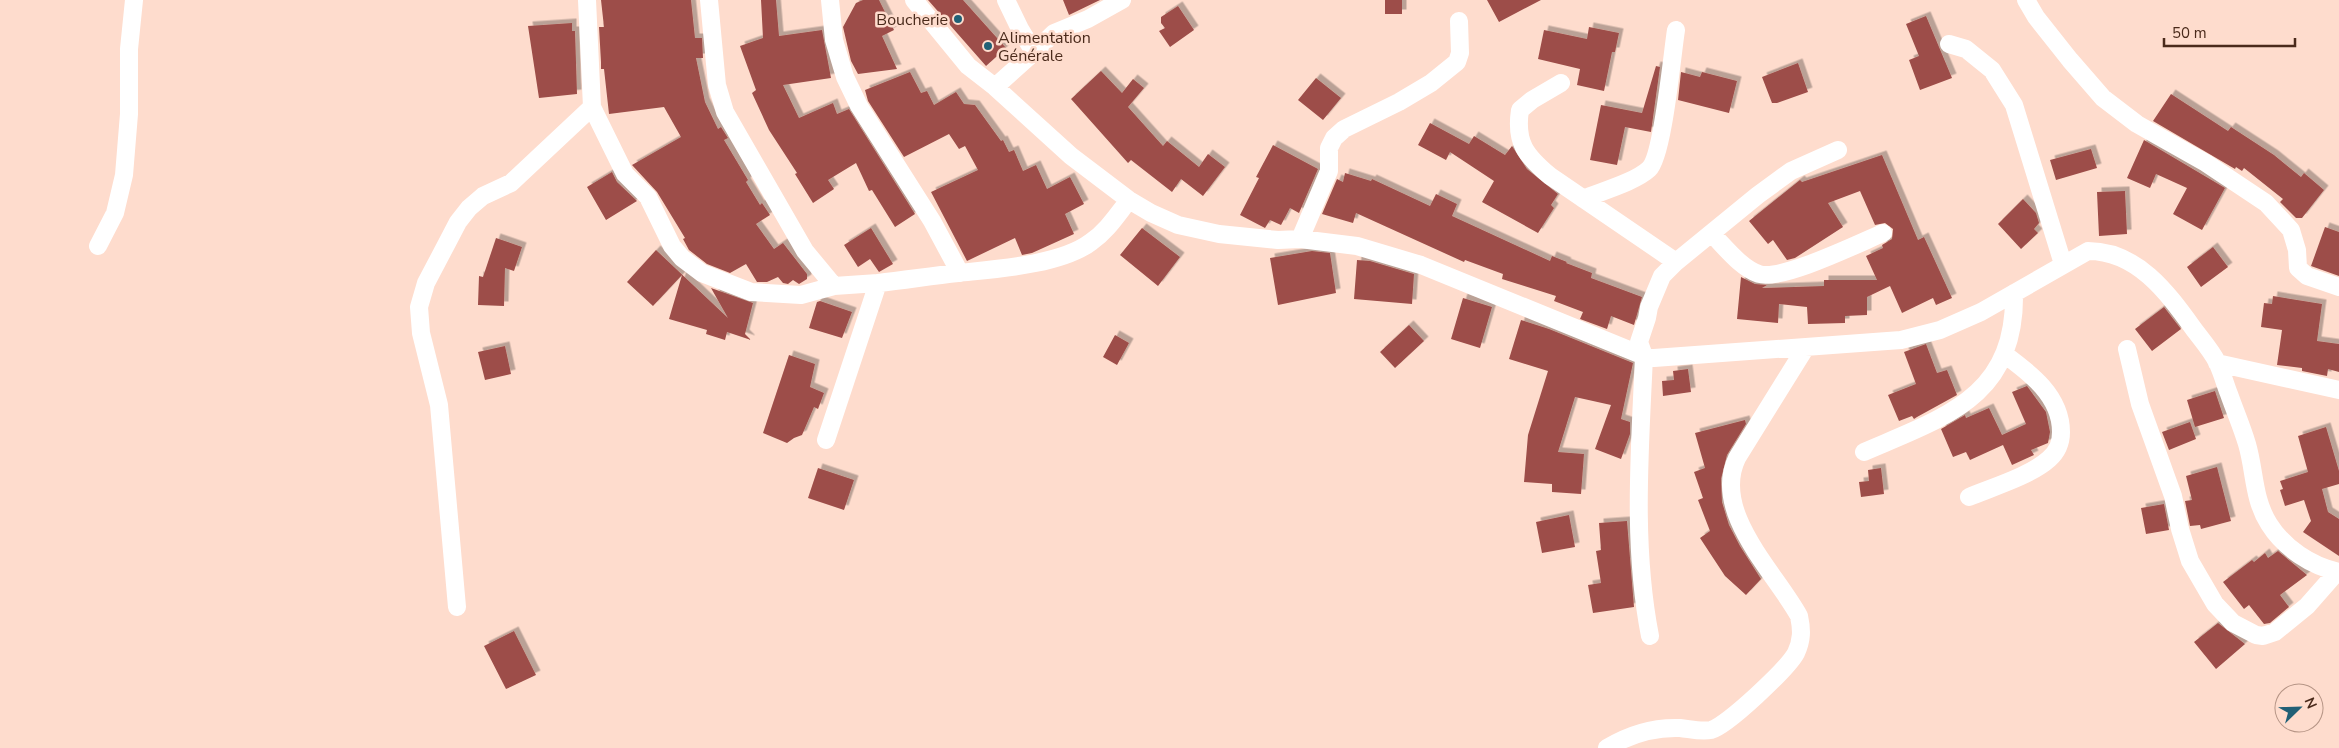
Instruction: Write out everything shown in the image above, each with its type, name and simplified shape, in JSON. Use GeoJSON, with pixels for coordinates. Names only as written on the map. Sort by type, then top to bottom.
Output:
{"type":"FeatureCollection","features":[{"type":"Feature","properties":{"kind":"street"},"geometry":{"type":"LineString","coordinates":[[98,246],[115,213],[124,175],[129,114],[129,49],[134,0]]}},
{"type":"Feature","properties":{"kind":"street"},"geometry":{"type":"LineString","coordinates":[[587,0],[592,107],[625,174],[648,198],[672,246],[695,268],[721,282],[751,292],[801,295],[834,286],[878,283],[1020,265],[1075,252],[1090,244],[1104,232],[1129,200]]}},
{"type":"Feature","properties":{"kind":"street"},"geometry":{"type":"LineString","coordinates":[[709,0],[711,45],[717,86],[725,112],[805,251],[834,286]]}},
{"type":"Feature","properties":{"kind":"street"},"geometry":{"type":"LineString","coordinates":[[830,0],[834,40],[844,77],[859,106],[932,221],[960,273]]}},
{"type":"Feature","properties":{"kind":"street"},"geometry":{"type":"LineString","coordinates":[[914,0],[968,66],[1071,156],[1129,200],[1151,213],[1178,225],[1219,234],[1278,240],[1300,239],[1357,246],[1421,265],[1644,356],[1654,358],[1901,340],[1940,330],[1980,312],[2088,251],[2097,251],[2125,260],[2142,269],[2176,302],[2218,363],[2247,444],[2257,499],[2269,524],[2278,536],[2310,562],[2338,572],[2307,606],[2274,632],[2263,636],[2256,635],[2233,623],[2215,604],[2190,560],[2180,529],[2173,496],[2140,404],[2127,349]]}},
{"type":"Feature","properties":{"kind":"street"},"geometry":{"type":"LineString","coordinates":[[1006,0],[1034,52]]}},
{"type":"Feature","properties":{"kind":"street"},"geometry":{"type":"LineString","coordinates":[[995,88],[1054,33],[1088,19],[1122,0]]}},
{"type":"Feature","properties":{"kind":"street"},"geometry":{"type":"LineString","coordinates":[[2026,0],[2047,31],[2103,98],[2137,124],[2206,163],[2266,203],[2291,230],[2297,250],[2298,268],[2307,276],[2339,287]]}},
{"type":"Feature","properties":{"kind":"street"},"geometry":{"type":"LineString","coordinates":[[1300,239],[1329,171],[1329,148],[1334,138],[1344,129],[1399,102],[1431,83],[1452,67],[1457,62],[1460,53],[1459,21]]}},
{"type":"Feature","properties":{"kind":"street"},"geometry":{"type":"LineString","coordinates":[[1583,199],[1640,175],[1650,168],[1661,137],[1676,30]]}},
{"type":"Feature","properties":{"kind":"street"},"geometry":{"type":"LineString","coordinates":[[1949,44],[1966,49],[1992,70],[2014,105],[2063,264]]}},
{"type":"Feature","properties":{"kind":"street"},"geometry":{"type":"LineString","coordinates":[[1561,83],[1532,100],[1520,110],[1519,131],[1530,160],[1550,176],[1676,262]]}},
{"type":"Feature","properties":{"kind":"street"},"geometry":{"type":"LineString","coordinates":[[457,607],[439,405],[421,333],[420,307],[426,283],[458,222],[469,208],[483,196],[512,183],[592,107]]}},
{"type":"Feature","properties":{"kind":"street"},"geometry":{"type":"LineString","coordinates":[[1650,636],[1644,600],[1638,523],[1644,356],[1639,342],[1649,306],[1662,276],[1676,262],[1758,195],[1791,171],[1838,150]]}},
{"type":"Feature","properties":{"kind":"street"},"geometry":{"type":"LineString","coordinates":[[1712,234],[1749,269],[1760,274],[1771,274],[1788,271],[1819,260],[1883,233]]}},
{"type":"Feature","properties":{"kind":"street"},"geometry":{"type":"LineString","coordinates":[[826,440],[878,283]]}},
{"type":"Feature","properties":{"kind":"street"},"geometry":{"type":"LineString","coordinates":[[1864,452],[1947,415],[1966,402],[1997,370],[2012,329],[2014,293]]}},
{"type":"Feature","properties":{"kind":"street"},"geometry":{"type":"LineString","coordinates":[[1607,748],[1632,735],[1656,729],[1709,730],[1718,727],[1762,689],[1795,656],[1802,630],[1799,616],[1747,536],[1736,512],[1730,481],[1732,469],[1737,458],[1806,347]]}},
{"type":"Feature","properties":{"kind":"street"},"geometry":{"type":"LineString","coordinates":[[1970,497],[2048,460],[2056,452],[2061,441],[2058,412],[2050,398],[2038,382],[2004,354]]}},
{"type":"Feature","properties":{"kind":"street"},"geometry":{"type":"LineString","coordinates":[[2218,363],[2339,390]]}},
{"type":"Feature","properties":{"kind":"building"},"geometry":{"type":"Polygon","coordinates":[[[601,0],[691,0],[695,38],[702,38],[703,58],[696,58],[705,102],[718,129],[721,127],[728,138],[724,140],[748,180],[746,182],[760,205],[762,203],[770,215],[756,224],[774,249],[783,243],[807,274],[807,279],[799,284],[793,280],[788,284],[783,283],[778,277],[767,282],[757,282],[746,264],[730,273],[707,264],[689,250],[683,239],[685,238],[657,192],[632,165],[681,137],[664,107],[609,114],[604,69],[601,69],[599,27],[604,27],[601,0]]]}},
{"type":"Feature","properties":{"kind":"building"},"geometry":{"type":"Polygon","coordinates":[[[761,0],[776,0],[779,36],[822,30],[831,78],[783,85],[799,118],[833,103],[837,114],[849,109],[915,214],[895,227],[872,190],[869,191],[856,163],[828,180],[834,189],[813,203],[795,174],[797,173],[769,130],[752,93],[756,90],[740,46],[763,38],[761,0]]]}},
{"type":"Feature","properties":{"kind":"building"},"geometry":{"type":"Polygon","coordinates":[[[863,0],[879,0],[894,30],[882,36],[897,69],[858,74],[851,61],[843,27],[856,3],[863,0]]]}},
{"type":"Feature","properties":{"kind":"building"},"geometry":{"type":"Polygon","coordinates":[[[928,0],[963,0],[1006,48],[986,66],[928,0]]]}},
{"type":"Feature","properties":{"kind":"building"},"geometry":{"type":"Polygon","coordinates":[[[1063,0],[1100,0],[1069,15],[1063,0]]]}},
{"type":"Feature","properties":{"kind":"building"},"geometry":{"type":"Polygon","coordinates":[[[1385,0],[1402,0],[1402,14],[1385,14],[1385,0]]]}},
{"type":"Feature","properties":{"kind":"building"},"geometry":{"type":"Polygon","coordinates":[[[1487,0],[1541,0],[1499,22],[1487,0]]]}},
{"type":"Feature","properties":{"kind":"building"},"geometry":{"type":"Polygon","coordinates":[[[1178,6],[1194,30],[1170,47],[1159,31],[1165,28],[1161,23],[1161,17],[1178,6]]]}},
{"type":"Feature","properties":{"kind":"building"},"geometry":{"type":"Polygon","coordinates":[[[1926,16],[1952,78],[1920,90],[1909,60],[1919,56],[1906,24],[1926,16]]]}},
{"type":"Feature","properties":{"kind":"building"},"geometry":{"type":"Polygon","coordinates":[[[572,23],[572,31],[575,31],[577,94],[539,98],[528,26],[572,23]]]}},
{"type":"Feature","properties":{"kind":"building"},"geometry":{"type":"Polygon","coordinates":[[[1589,27],[1619,33],[1615,52],[1612,52],[1604,91],[1577,85],[1580,69],[1538,59],[1544,30],[1587,39],[1589,27]]]}},
{"type":"Feature","properties":{"kind":"building"},"geometry":{"type":"Polygon","coordinates":[[[1798,63],[1808,92],[1772,103],[1762,77],[1798,63]]]}},
{"type":"Feature","properties":{"kind":"building"},"geometry":{"type":"Polygon","coordinates":[[[1656,66],[1660,67],[1651,132],[1625,127],[1617,165],[1590,160],[1601,105],[1642,113],[1656,66]]]}},
{"type":"Feature","properties":{"kind":"building"},"geometry":{"type":"Polygon","coordinates":[[[1101,71],[1122,93],[1133,79],[1144,88],[1128,107],[1163,146],[1167,141],[1199,167],[1208,154],[1225,167],[1203,196],[1181,179],[1172,192],[1131,160],[1128,163],[1071,99],[1101,71]]]}},
{"type":"Feature","properties":{"kind":"building"},"geometry":{"type":"Polygon","coordinates":[[[910,72],[921,93],[927,91],[934,105],[956,92],[964,104],[975,105],[1001,141],[1003,140],[1009,152],[1014,150],[1023,171],[1036,165],[1047,189],[1070,177],[1084,204],[1065,214],[1074,234],[1032,253],[1022,255],[1015,238],[967,261],[931,192],[978,170],[965,146],[959,149],[949,134],[904,157],[868,101],[865,90],[910,72]]]}},
{"type":"Feature","properties":{"kind":"building"},"geometry":{"type":"Polygon","coordinates":[[[1681,72],[1700,77],[1702,72],[1737,81],[1729,113],[1678,100],[1681,72]]]}},
{"type":"Feature","properties":{"kind":"building"},"geometry":{"type":"Polygon","coordinates":[[[1316,78],[1341,98],[1323,120],[1298,100],[1316,78]]]}},
{"type":"Feature","properties":{"kind":"building"},"geometry":{"type":"Polygon","coordinates":[[[2171,94],[2228,131],[2231,127],[2274,155],[2301,177],[2304,173],[2324,190],[2302,218],[2296,218],[2280,202],[2283,199],[2244,168],[2242,171],[2236,167],[2235,169],[2153,121],[2171,94]]]}},
{"type":"Feature","properties":{"kind":"building"},"geometry":{"type":"Polygon","coordinates":[[[1430,123],[1469,144],[1474,136],[1505,155],[1512,146],[1527,169],[1558,194],[1551,205],[1554,208],[1538,233],[1482,202],[1494,181],[1450,152],[1446,160],[1418,145],[1430,123]]]}},
{"type":"Feature","properties":{"kind":"building"},"geometry":{"type":"Polygon","coordinates":[[[2144,140],[2225,188],[2202,230],[2173,214],[2187,188],[2156,174],[2150,188],[2127,178],[2144,140]]]}},
{"type":"Feature","properties":{"kind":"building"},"geometry":{"type":"Polygon","coordinates":[[[1273,145],[1318,169],[1299,213],[1290,208],[1281,225],[1270,220],[1265,228],[1240,215],[1259,178],[1256,177],[1273,145]]]}},
{"type":"Feature","properties":{"kind":"building"},"geometry":{"type":"Polygon","coordinates":[[[2091,149],[2097,168],[2056,180],[2050,160],[2091,149]]]}},
{"type":"Feature","properties":{"kind":"building"},"geometry":{"type":"Polygon","coordinates":[[[1882,155],[1918,240],[1924,237],[1952,298],[1936,305],[1933,298],[1902,313],[1890,286],[1867,297],[1867,315],[1845,316],[1845,323],[1808,324],[1807,307],[1779,304],[1778,323],[1737,319],[1741,277],[1755,284],[1767,285],[1762,288],[1824,286],[1824,280],[1877,280],[1866,256],[1883,248],[1882,245],[1892,239],[1893,229],[1885,223],[1875,225],[1860,191],[1828,203],[1843,227],[1795,258],[1787,260],[1773,240],[1768,244],[1749,221],[1800,180],[1802,182],[1882,155]]]}},
{"type":"Feature","properties":{"kind":"building"},"geometry":{"type":"Polygon","coordinates":[[[612,172],[617,182],[637,201],[606,220],[587,187],[612,172]]]}},
{"type":"Feature","properties":{"kind":"building"},"geometry":{"type":"Polygon","coordinates":[[[1345,173],[1371,181],[1372,179],[1430,206],[1436,194],[1457,204],[1452,216],[1550,261],[1552,256],[1592,273],[1591,278],[1642,297],[1634,325],[1611,316],[1607,329],[1580,319],[1583,312],[1554,301],[1556,296],[1502,279],[1503,274],[1465,260],[1464,262],[1356,213],[1353,223],[1322,214],[1337,179],[1343,182],[1345,173]]]}},
{"type":"Feature","properties":{"kind":"building"},"geometry":{"type":"Polygon","coordinates":[[[2125,191],[2127,234],[2099,236],[2097,192],[2125,191]]]}},
{"type":"Feature","properties":{"kind":"building"},"geometry":{"type":"Polygon","coordinates":[[[2023,199],[2036,213],[2039,223],[2034,229],[2038,233],[2021,249],[1998,224],[2023,199]]]}},
{"type":"Feature","properties":{"kind":"building"},"geometry":{"type":"Polygon","coordinates":[[[2325,227],[2339,232],[2339,276],[2311,266],[2325,227]]]}},
{"type":"Feature","properties":{"kind":"building"},"geometry":{"type":"Polygon","coordinates":[[[871,228],[893,264],[879,272],[870,259],[858,267],[844,245],[871,228]]]}},
{"type":"Feature","properties":{"kind":"building"},"geometry":{"type":"Polygon","coordinates":[[[1142,228],[1180,257],[1158,286],[1120,255],[1142,228]]]}},
{"type":"Feature","properties":{"kind":"building"},"geometry":{"type":"Polygon","coordinates":[[[496,238],[522,247],[514,271],[505,268],[504,306],[478,305],[479,276],[483,277],[496,238]]]}},
{"type":"Feature","properties":{"kind":"building"},"geometry":{"type":"Polygon","coordinates":[[[2213,247],[2228,267],[2201,287],[2187,267],[2213,247]]]}},
{"type":"Feature","properties":{"kind":"building"},"geometry":{"type":"Polygon","coordinates":[[[656,250],[728,318],[711,288],[753,303],[745,334],[751,340],[727,332],[725,340],[706,334],[707,330],[669,319],[682,275],[653,306],[627,282],[656,250]]]}},
{"type":"Feature","properties":{"kind":"building"},"geometry":{"type":"Polygon","coordinates":[[[1312,251],[1330,253],[1336,293],[1278,305],[1270,258],[1312,251]]]}},
{"type":"Feature","properties":{"kind":"building"},"geometry":{"type":"Polygon","coordinates":[[[1357,260],[1370,261],[1414,274],[1412,304],[1354,299],[1357,260]]]}},
{"type":"Feature","properties":{"kind":"building"},"geometry":{"type":"Polygon","coordinates":[[[2273,296],[2322,304],[2317,341],[2339,344],[2339,372],[2328,369],[2327,376],[2302,371],[2302,368],[2277,365],[2282,330],[2261,327],[2264,303],[2272,304],[2273,296]]]}},
{"type":"Feature","properties":{"kind":"building"},"geometry":{"type":"Polygon","coordinates":[[[1463,298],[1492,307],[1480,348],[1451,339],[1463,298]]]}},
{"type":"Feature","properties":{"kind":"building"},"geometry":{"type":"Polygon","coordinates":[[[820,301],[852,312],[842,338],[809,328],[817,302],[820,301]]]}},
{"type":"Feature","properties":{"kind":"building"},"geometry":{"type":"Polygon","coordinates":[[[2164,307],[2181,329],[2152,351],[2135,329],[2164,307]]]}},
{"type":"Feature","properties":{"kind":"building"},"geometry":{"type":"Polygon","coordinates":[[[1521,320],[1549,329],[1633,363],[1621,419],[1630,422],[1630,434],[1621,459],[1595,449],[1611,405],[1575,397],[1558,452],[1584,454],[1581,494],[1552,492],[1552,484],[1524,482],[1528,435],[1548,371],[1509,359],[1521,320]]]}},
{"type":"Feature","properties":{"kind":"building"},"geometry":{"type":"Polygon","coordinates":[[[1409,325],[1424,341],[1395,368],[1380,352],[1409,325]]]}},
{"type":"Feature","properties":{"kind":"building"},"geometry":{"type":"Polygon","coordinates":[[[1115,335],[1129,343],[1117,365],[1103,357],[1115,335]]]}},
{"type":"Feature","properties":{"kind":"building"},"geometry":{"type":"Polygon","coordinates":[[[1926,344],[1937,373],[1947,370],[1957,395],[1914,419],[1912,416],[1899,421],[1888,395],[1916,384],[1904,352],[1926,344]]]}},
{"type":"Feature","properties":{"kind":"building"},"geometry":{"type":"Polygon","coordinates":[[[505,346],[511,374],[485,380],[478,352],[505,346]]]}},
{"type":"Feature","properties":{"kind":"building"},"geometry":{"type":"Polygon","coordinates":[[[789,355],[815,364],[810,387],[824,393],[818,409],[814,407],[802,435],[787,443],[763,433],[789,355]]]}},
{"type":"Feature","properties":{"kind":"building"},"geometry":{"type":"Polygon","coordinates":[[[1688,369],[1691,392],[1663,396],[1662,381],[1674,380],[1673,371],[1688,369]]]}},
{"type":"Feature","properties":{"kind":"building"},"geometry":{"type":"Polygon","coordinates":[[[2027,386],[2046,412],[2050,432],[2048,443],[2031,450],[2034,455],[2012,465],[2003,445],[1970,460],[1966,452],[1953,457],[1941,429],[1965,415],[1966,418],[1989,408],[2002,435],[2026,424],[2012,392],[2027,386]]]}},
{"type":"Feature","properties":{"kind":"building"},"geometry":{"type":"Polygon","coordinates":[[[2215,391],[2224,418],[2195,427],[2187,400],[2215,391]]]}},
{"type":"Feature","properties":{"kind":"building"},"geometry":{"type":"Polygon","coordinates":[[[1745,420],[1746,424],[1727,455],[1721,479],[1722,502],[1729,525],[1761,579],[1746,595],[1725,576],[1700,538],[1710,531],[1698,500],[1703,498],[1694,472],[1705,468],[1695,433],[1745,420]]]}},
{"type":"Feature","properties":{"kind":"building"},"geometry":{"type":"Polygon","coordinates":[[[2190,422],[2196,439],[2169,450],[2162,432],[2190,422]]]}},
{"type":"Feature","properties":{"kind":"building"},"geometry":{"type":"Polygon","coordinates":[[[2326,427],[2339,471],[2339,484],[2322,489],[2328,512],[2339,519],[2339,556],[2303,532],[2311,521],[2304,500],[2285,506],[2280,490],[2283,489],[2280,481],[2308,472],[2298,436],[2326,427]]]}},
{"type":"Feature","properties":{"kind":"building"},"geometry":{"type":"Polygon","coordinates":[[[2217,467],[2231,521],[2201,529],[2200,525],[2190,526],[2185,501],[2192,500],[2186,476],[2217,467]]]}},
{"type":"Feature","properties":{"kind":"building"},"geometry":{"type":"Polygon","coordinates":[[[818,468],[854,480],[844,510],[808,498],[818,468]]]}},
{"type":"Feature","properties":{"kind":"building"},"geometry":{"type":"Polygon","coordinates":[[[1881,468],[1884,494],[1861,497],[1859,482],[1869,481],[1868,470],[1881,468]]]}},
{"type":"Feature","properties":{"kind":"building"},"geometry":{"type":"Polygon","coordinates":[[[2164,504],[2169,530],[2146,534],[2141,508],[2164,504]]]}},
{"type":"Feature","properties":{"kind":"building"},"geometry":{"type":"Polygon","coordinates":[[[1569,515],[1575,547],[1542,553],[1536,522],[1569,515]]]}},
{"type":"Feature","properties":{"kind":"building"},"geometry":{"type":"Polygon","coordinates":[[[1627,521],[1634,607],[1593,613],[1588,585],[1601,583],[1596,551],[1601,550],[1599,523],[1627,521]]]}},
{"type":"Feature","properties":{"kind":"building"},"geometry":{"type":"Polygon","coordinates":[[[2278,551],[2307,575],[2280,595],[2289,607],[2270,623],[2264,624],[2249,605],[2244,609],[2223,582],[2252,560],[2254,562],[2265,553],[2268,558],[2278,551]]]}},
{"type":"Feature","properties":{"kind":"building"},"geometry":{"type":"Polygon","coordinates":[[[2218,623],[2245,644],[2216,669],[2194,642],[2218,623]]]}},
{"type":"Feature","properties":{"kind":"building"},"geometry":{"type":"Polygon","coordinates":[[[514,631],[536,675],[506,689],[484,646],[514,631]]]}},
{"type":"Feature","properties":{"kind":"place","name":"Boucherie"},"geometry":{"type":"Point","coordinates":[958,19]}},
{"type":"Feature","properties":{"kind":"place","name":"Alimentation Générale"},"geometry":{"type":"Point","coordinates":[988,46]}}]}
